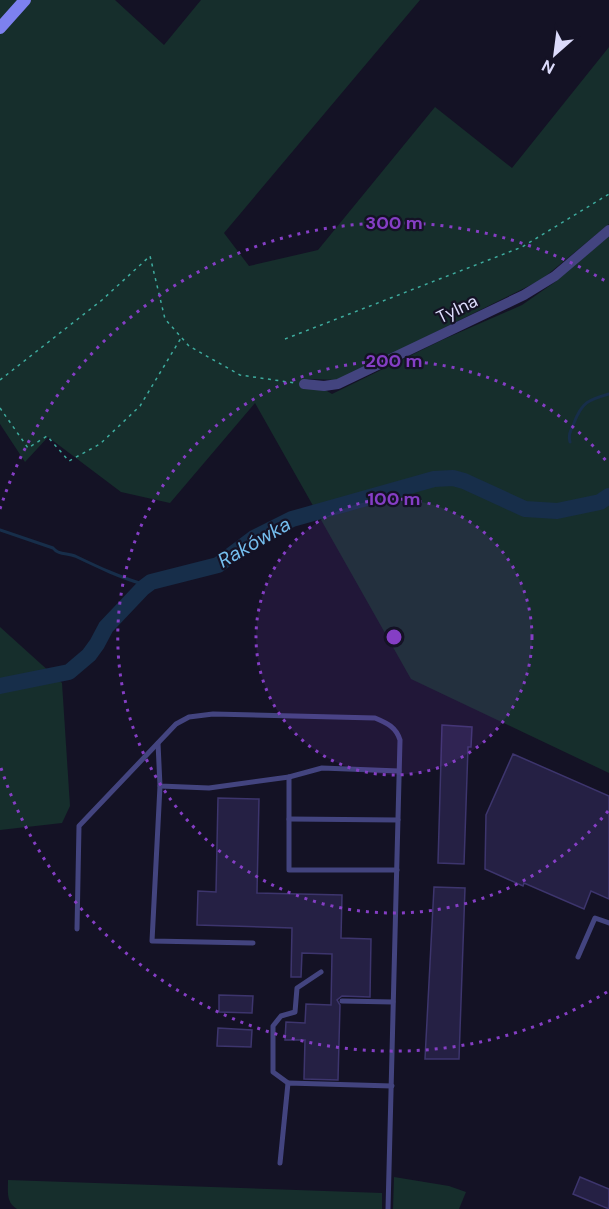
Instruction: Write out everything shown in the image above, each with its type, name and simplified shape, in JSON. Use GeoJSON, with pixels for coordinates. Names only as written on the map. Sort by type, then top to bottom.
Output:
{"type":"FeatureCollection","features":[{"type":"Feature","properties":{"kind":"main road"},"geometry":{"type":"LineString","coordinates":[[0,28],[24,0]]}},
{"type":"Feature","properties":{"kind":"street","name":"Tylna"},"geometry":{"type":"LineString","coordinates":[[304,384],[324,386],[338,384],[524,295],[555,276],[609,230]]}},
{"type":"Feature","properties":{"kind":"lane"},"geometry":{"type":"LineString","coordinates":[[77,929],[79,826],[176,724],[189,717],[213,714],[375,718],[388,723],[397,732],[400,740],[388,1209]]}},
{"type":"Feature","properties":{"kind":"lane"},"geometry":{"type":"LineString","coordinates":[[158,743],[160,786],[152,941],[253,943]]}},
{"type":"Feature","properties":{"kind":"lane"},"geometry":{"type":"LineString","coordinates":[[160,786],[209,788],[289,777],[322,768],[399,771]]}},
{"type":"Feature","properties":{"kind":"lane"},"geometry":{"type":"LineString","coordinates":[[289,777],[289,870],[398,870]]}},
{"type":"Feature","properties":{"kind":"lane"},"geometry":{"type":"LineString","coordinates":[[289,819],[398,820]]}},
{"type":"Feature","properties":{"kind":"lane"},"geometry":{"type":"LineString","coordinates":[[578,957],[595,918],[609,923]]}},
{"type":"Feature","properties":{"kind":"lane"},"geometry":{"type":"LineString","coordinates":[[321,972],[297,988],[295,1012],[281,1016],[273,1026],[273,1072],[288,1083],[392,1086]]}},
{"type":"Feature","properties":{"kind":"lane"},"geometry":{"type":"LineString","coordinates":[[342,1001],[393,1002]]}},
{"type":"Feature","properties":{"kind":"lane"},"geometry":{"type":"LineString","coordinates":[[280,1163],[288,1083]]}},
{"type":"Feature","properties":{"kind":"path"},"geometry":{"type":"LineString","coordinates":[[285,339],[522,247],[609,194]]}},
{"type":"Feature","properties":{"kind":"path"},"geometry":{"type":"LineString","coordinates":[[0,380],[102,300],[150,256],[165,320],[189,346],[240,375],[304,384]]}},
{"type":"Feature","properties":{"kind":"path"},"geometry":{"type":"LineString","coordinates":[[0,408],[28,447],[47,436],[69,461],[100,444],[140,406],[181,337]]}},
{"type":"Feature","properties":{"kind":"green space"},"geometry":{"type":"Polygon","coordinates":[[[0,0],[115,0],[164,45],[201,0],[420,0],[224,233],[249,266],[318,250],[435,107],[512,168],[609,47],[609,224],[541,280],[339,380],[307,379],[332,394],[442,340],[522,305],[555,282],[609,236],[609,773],[411,679],[255,403],[170,503],[121,492],[48,437],[25,462],[0,424],[0,0]]]}},
{"type":"Feature","properties":{"kind":"green space"},"geometry":{"type":"Polygon","coordinates":[[[0,627],[62,683],[70,806],[62,823],[0,830],[0,627]]]}},
{"type":"Feature","properties":{"kind":"green space"},"geometry":{"type":"Polygon","coordinates":[[[394,1177],[449,1186],[466,1192],[459,1209],[393,1209],[394,1177]]]}},
{"type":"Feature","properties":{"kind":"green space"},"geometry":{"type":"Polygon","coordinates":[[[8,1180],[382,1193],[382,1209],[17,1209],[9,1200],[8,1180]]]}},
{"type":"Feature","properties":{"kind":"building"},"geometry":{"type":"Polygon","coordinates":[[[442,725],[472,727],[471,747],[468,747],[464,864],[438,863],[442,725]]]}},
{"type":"Feature","properties":{"kind":"building"},"geometry":{"type":"Polygon","coordinates":[[[513,754],[609,796],[609,899],[591,891],[584,909],[485,869],[486,815],[513,754]]]}},
{"type":"Feature","properties":{"kind":"building"},"geometry":{"type":"Polygon","coordinates":[[[218,798],[259,799],[257,893],[342,895],[341,938],[371,939],[370,997],[342,996],[337,1000],[340,1005],[338,1080],[304,1079],[305,1040],[285,1040],[286,1022],[305,1023],[306,1004],[331,1005],[332,954],[302,953],[301,977],[291,977],[292,928],[197,925],[198,891],[216,892],[218,798]]]}},
{"type":"Feature","properties":{"kind":"building"},"geometry":{"type":"Polygon","coordinates":[[[434,887],[465,888],[459,1059],[425,1059],[434,887]]]}},
{"type":"Feature","properties":{"kind":"building"},"geometry":{"type":"Polygon","coordinates":[[[219,995],[253,996],[252,1013],[219,1012],[219,995]]]}},
{"type":"Feature","properties":{"kind":"building"},"geometry":{"type":"Polygon","coordinates":[[[218,1028],[252,1030],[251,1047],[217,1046],[218,1028]]]}},
{"type":"Feature","properties":{"kind":"building"},"geometry":{"type":"Polygon","coordinates":[[[580,1177],[609,1189],[609,1209],[573,1194],[580,1177]]]}},
{"type":"Feature","properties":{"kind":"waterway"},"geometry":{"type":"LineString","coordinates":[[570,442],[571,430],[583,406],[591,400],[609,394]]}},
{"type":"Feature","properties":{"kind":"waterway","name":"Rakówka"},"geometry":{"type":"LineString","coordinates":[[0,686],[69,672],[89,655],[106,627],[151,582],[218,565],[254,538],[292,519],[434,479],[453,478],[464,481],[525,509],[557,511],[600,502],[609,496]]}},
{"type":"Feature","properties":{"kind":"waterway"},"geometry":{"type":"LineString","coordinates":[[0,530],[53,548],[60,553],[75,556],[119,576],[146,585]]}}]}
